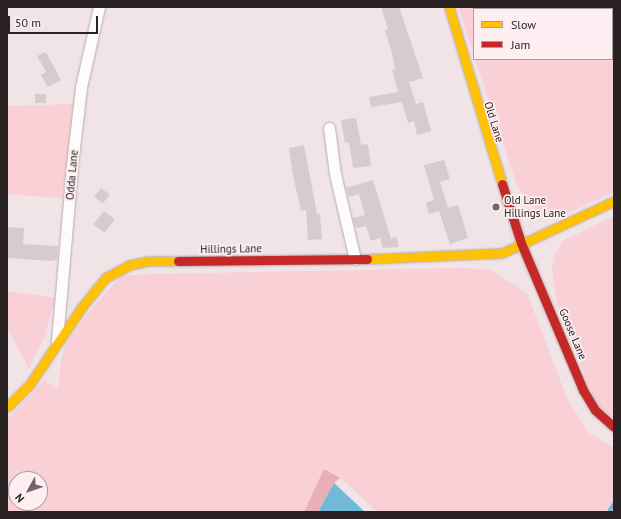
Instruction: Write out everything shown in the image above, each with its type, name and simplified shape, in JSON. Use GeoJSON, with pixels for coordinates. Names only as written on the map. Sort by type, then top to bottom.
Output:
{"type":"FeatureCollection","features":[{"type":"Feature","properties":{"kind":"street","name":"Odda Lane"},"geometry":{"type":"LineString","coordinates":[[57,344],[72,165],[81,87],[99,7]]}},
{"type":"Feature","properties":{"kind":"street","name":"Old Lane"},"geometry":{"type":"LineString","coordinates":[[449,7],[479,114],[521,243]]}},
{"type":"Feature","properties":{"kind":"street"},"geometry":{"type":"LineString","coordinates":[[329,128],[335,174],[355,259]]}},
{"type":"Feature","properties":{"kind":"street","name":"Hillings Lane"},"geometry":{"type":"LineString","coordinates":[[7,407],[30,384],[80,308],[105,278],[129,265],[148,262],[355,259],[502,253],[614,201]]}},
{"type":"Feature","properties":{"kind":"street","name":"Goose Lane"},"geometry":{"type":"LineString","coordinates":[[521,243],[583,390],[595,410],[614,427]]}},
{"type":"Feature","properties":{"kind":"shaded area"},"geometry":{"type":"Polygon","coordinates":[[[458,7],[614,7],[614,192],[571,212],[556,215],[541,214],[531,206],[517,186],[475,60],[613,60],[613,8],[473,8],[473,53],[458,7]]]}},
{"type":"Feature","properties":{"kind":"shaded area"},"geometry":{"type":"Polygon","coordinates":[[[73,104],[63,198],[7,194],[7,106],[73,104]]]}},
{"type":"Feature","properties":{"kind":"shaded area"},"geometry":{"type":"Polygon","coordinates":[[[614,216],[614,419],[599,407],[589,387],[557,302],[552,270],[555,254],[564,240],[614,216]]]}},
{"type":"Feature","properties":{"kind":"shaded area"},"geometry":{"type":"Polygon","coordinates":[[[466,268],[491,270],[527,293],[567,398],[588,432],[614,448],[614,512],[378,512],[340,478],[324,469],[304,512],[7,512],[7,419],[44,380],[58,388],[61,359],[65,345],[81,321],[121,276],[151,274],[466,268]]]}},
{"type":"Feature","properties":{"kind":"shaded area"},"geometry":{"type":"Polygon","coordinates":[[[7,291],[55,298],[45,336],[29,369],[7,328],[7,291]]]}},
{"type":"Feature","properties":{"kind":"shaded area"},"geometry":{"type":"Polygon","coordinates":[[[324,469],[340,478],[334,483],[318,512],[304,512],[324,469]]]}},
{"type":"Feature","properties":{"kind":"water"},"geometry":{"type":"Polygon","coordinates":[[[334,483],[365,512],[318,512],[334,483]]]}},
{"type":"Feature","properties":{"kind":"building"},"geometry":{"type":"Polygon","coordinates":[[[381,7],[399,7],[423,78],[409,82],[416,104],[423,102],[431,131],[417,135],[414,121],[408,123],[402,102],[371,107],[369,97],[398,92],[392,70],[395,69],[393,57],[385,30],[388,29],[381,7]]]}},
{"type":"Feature","properties":{"kind":"building"},"geometry":{"type":"Polygon","coordinates":[[[46,52],[61,80],[48,87],[41,75],[46,72],[37,56],[46,52]]]}},
{"type":"Feature","properties":{"kind":"building"},"geometry":{"type":"Polygon","coordinates":[[[35,94],[46,94],[46,103],[35,103],[35,94]]]}},
{"type":"Feature","properties":{"kind":"building"},"geometry":{"type":"Polygon","coordinates":[[[356,118],[361,145],[368,144],[371,166],[353,168],[349,142],[345,143],[341,120],[356,118]]]}},
{"type":"Feature","properties":{"kind":"building"},"geometry":{"type":"Polygon","coordinates":[[[304,145],[317,214],[320,214],[322,239],[308,240],[306,210],[301,211],[293,175],[289,148],[304,145]]]}},
{"type":"Feature","properties":{"kind":"building"},"geometry":{"type":"Polygon","coordinates":[[[444,160],[450,179],[440,182],[448,208],[458,205],[468,238],[450,244],[439,211],[429,214],[426,203],[434,200],[424,165],[444,160]]]}},
{"type":"Feature","properties":{"kind":"building"},"geometry":{"type":"Polygon","coordinates":[[[373,180],[391,239],[396,237],[399,247],[383,248],[380,238],[371,241],[366,226],[356,228],[353,218],[365,215],[359,194],[349,197],[346,188],[373,180]]]}},
{"type":"Feature","properties":{"kind":"building"},"geometry":{"type":"Polygon","coordinates":[[[101,188],[110,195],[103,203],[94,197],[101,188]]]}},
{"type":"Feature","properties":{"kind":"building"},"geometry":{"type":"Polygon","coordinates":[[[104,211],[115,220],[104,233],[93,224],[104,211]]]}},
{"type":"Feature","properties":{"kind":"building"},"geometry":{"type":"Polygon","coordinates":[[[8,227],[24,228],[23,244],[58,246],[57,259],[53,261],[7,258],[8,227]]]}},
{"type":"Feature","properties":{"kind":"waterway"},"geometry":{"type":"LineString","coordinates":[[609,512],[614,504]]}},
{"type":"Feature","properties":{"kind":"traffic: slow"},"geometry":{"type":"LineString","coordinates":[[449,7],[502,184]]}},
{"type":"Feature","properties":{"kind":"traffic: slow"},"geometry":{"type":"LineString","coordinates":[[367,259],[502,253],[614,201]]}},
{"type":"Feature","properties":{"kind":"traffic: slow"},"geometry":{"type":"LineString","coordinates":[[7,407],[30,384],[81,308],[105,278],[129,265],[148,261],[178,261]]}},
{"type":"Feature","properties":{"kind":"traffic: jam"},"geometry":{"type":"LineString","coordinates":[[502,184],[521,243],[583,390],[595,410],[614,427]]}},
{"type":"Feature","properties":{"kind":"traffic: jam"},"geometry":{"type":"LineString","coordinates":[[178,261],[367,259]]}},
{"type":"Feature","properties":{"kind":"place","name":"Old Lane Hillings Lane"},"geometry":{"type":"Point","coordinates":[496,207]}}]}
